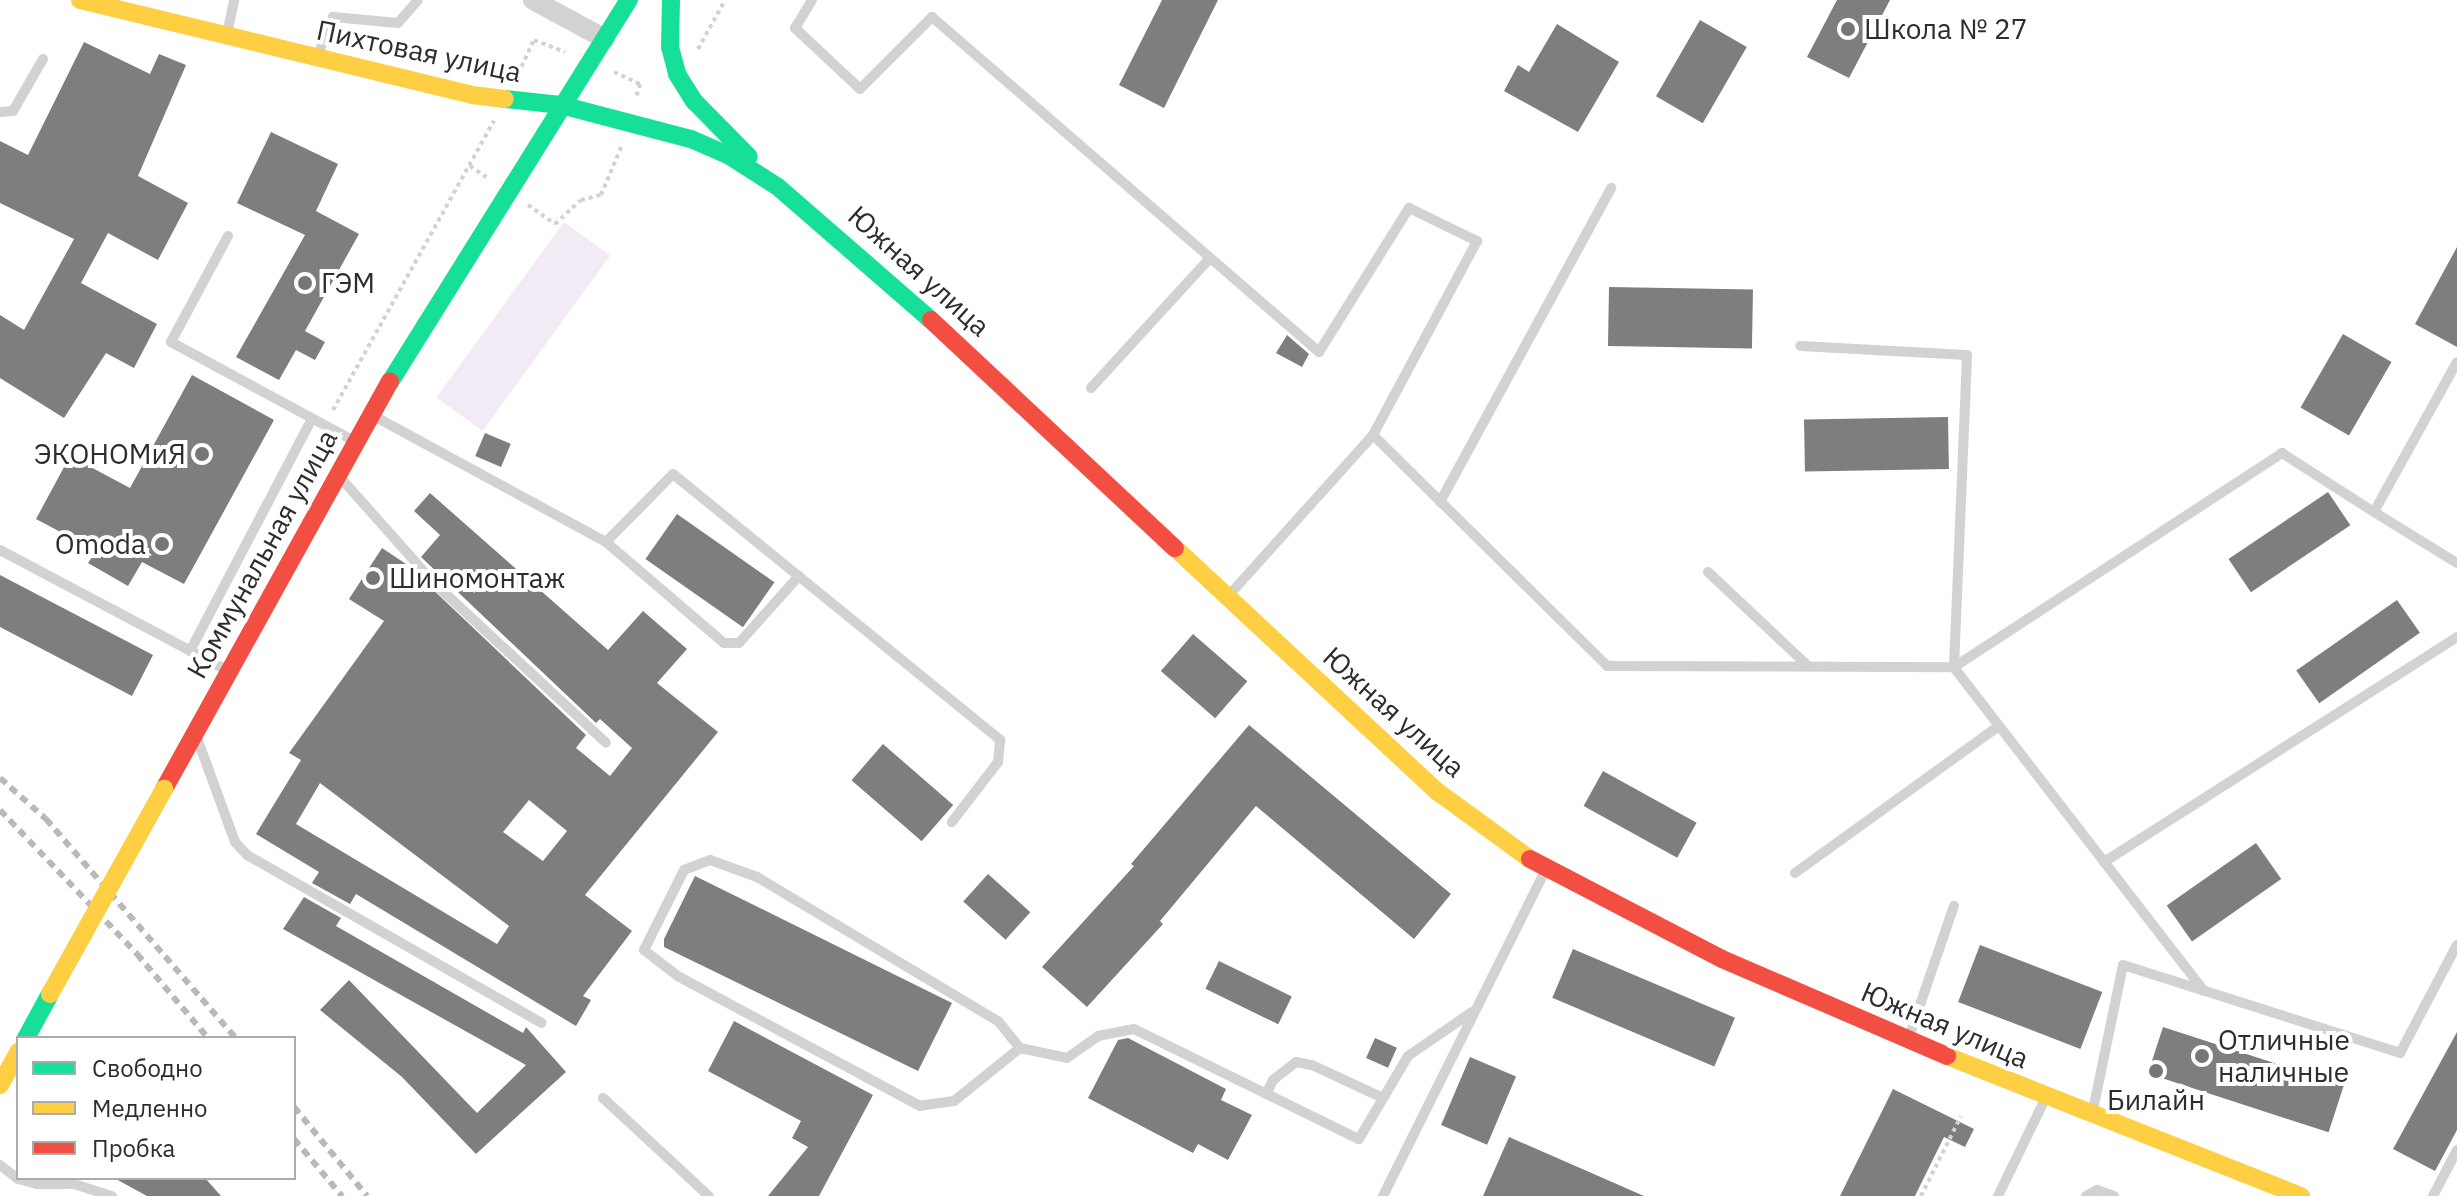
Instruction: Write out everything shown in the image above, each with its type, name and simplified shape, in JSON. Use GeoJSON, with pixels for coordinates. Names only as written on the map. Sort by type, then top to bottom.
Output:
{"type":"FeatureCollection","features":[{"type":"Feature","properties":{"kind":"main road","name":"Пихтовая улица"},"geometry":{"type":"LineString","coordinates":[[80,0],[472,95],[561,105]]}},
{"type":"Feature","properties":{"kind":"main road","name":"Коммунальная улица"},"geometry":{"type":"LineString","coordinates":[[27,1036],[408,349],[629,0]]}},
{"type":"Feature","properties":{"kind":"main road"},"geometry":{"type":"LineString","coordinates":[[671,0],[670,47],[677,74],[694,101],[778,187]]}},
{"type":"Feature","properties":{"kind":"main road","name":"Южная улица"},"geometry":{"type":"LineString","coordinates":[[561,105],[691,139],[728,155],[778,187],[1037,415],[1438,792],[1494,836],[1545,869],[1641,921],[1908,1041],[2301,1196]]}},
{"type":"Feature","properties":{"kind":"main road"},"geometry":{"type":"LineString","coordinates":[[0,1085],[16,1056]]}},
{"type":"Feature","properties":{"kind":"street"},"geometry":{"type":"LineString","coordinates":[[533,0],[605,39]]}},
{"type":"Feature","properties":{"kind":"lane"},"geometry":{"type":"LineString","coordinates":[[226,36],[234,0]]}},
{"type":"Feature","properties":{"kind":"lane"},"geometry":{"type":"LineString","coordinates":[[317,59],[333,17],[398,23],[418,0]]}},
{"type":"Feature","properties":{"kind":"lane"},"geometry":{"type":"LineString","coordinates":[[812,0],[795,28],[860,89],[932,17],[1319,352],[1409,208],[1477,241],[1373,435],[1228,597]]}},
{"type":"Feature","properties":{"kind":"lane"},"geometry":{"type":"LineString","coordinates":[[0,112],[13,111],[43,59]]}},
{"type":"Feature","properties":{"kind":"lane"},"geometry":{"type":"LineString","coordinates":[[1440,502],[1611,188]]}},
{"type":"Feature","properties":{"kind":"lane"},"geometry":{"type":"LineString","coordinates":[[228,236],[171,342],[356,442]]}},
{"type":"Feature","properties":{"kind":"lane"},"geometry":{"type":"LineString","coordinates":[[1091,388],[1210,258]]}},
{"type":"Feature","properties":{"kind":"lane"},"geometry":{"type":"LineString","coordinates":[[1800,346],[1967,355],[1954,667],[2204,991]]}},
{"type":"Feature","properties":{"kind":"lane"},"geometry":{"type":"LineString","coordinates":[[2374,512],[2457,362]]}},
{"type":"Feature","properties":{"kind":"lane"},"geometry":{"type":"LineString","coordinates":[[372,414],[606,542],[724,643],[739,643],[799,576]]}},
{"type":"Feature","properties":{"kind":"lane"},"geometry":{"type":"LineString","coordinates":[[190,651],[312,419]]}},
{"type":"Feature","properties":{"kind":"lane"},"geometry":{"type":"LineString","coordinates":[[1373,435],[1607,666],[1954,667],[2282,453],[2457,563]]}},
{"type":"Feature","properties":{"kind":"lane"},"geometry":{"type":"LineString","coordinates":[[606,542],[673,474],[1000,740],[998,762],[952,822]]}},
{"type":"Feature","properties":{"kind":"lane"},"geometry":{"type":"LineString","coordinates":[[338,475],[433,582],[606,743]]}},
{"type":"Feature","properties":{"kind":"lane"},"geometry":{"type":"LineString","coordinates":[[0,550],[229,671]]}},
{"type":"Feature","properties":{"kind":"lane"},"geometry":{"type":"LineString","coordinates":[[1708,572],[1808,666]]}},
{"type":"Feature","properties":{"kind":"lane"},"geometry":{"type":"LineString","coordinates":[[2104,862],[2457,637]]}},
{"type":"Feature","properties":{"kind":"lane"},"geometry":{"type":"LineString","coordinates":[[1795,873],[1999,726]]}},
{"type":"Feature","properties":{"kind":"lane"},"geometry":{"type":"LineString","coordinates":[[194,733],[235,842],[247,855],[541,1023]]}},
{"type":"Feature","properties":{"kind":"lane"},"geometry":{"type":"LineString","coordinates":[[1020,1048],[954,1101],[920,1106],[679,977],[644,950],[684,870],[710,860],[757,877],[998,1021],[1020,1048],[1067,1058],[1098,1036],[1134,1029],[1359,1139],[1408,1056],[1472,1012]]}},
{"type":"Feature","properties":{"kind":"lane"},"geometry":{"type":"LineString","coordinates":[[1383,1196],[1545,869]]}},
{"type":"Feature","properties":{"kind":"lane"},"geometry":{"type":"LineString","coordinates":[[1908,1041],[1954,906]]}},
{"type":"Feature","properties":{"kind":"lane"},"geometry":{"type":"LineString","coordinates":[[2092,1114],[2123,965],[2400,1053],[2457,945]]}},
{"type":"Feature","properties":{"kind":"lane"},"geometry":{"type":"LineString","coordinates":[[1266,1094],[1273,1080],[1296,1062],[1312,1065],[1383,1098]]}},
{"type":"Feature","properties":{"kind":"lane"},"geometry":{"type":"LineString","coordinates":[[1998,1196],[2046,1097]]}},
{"type":"Feature","properties":{"kind":"lane"},"geometry":{"type":"LineString","coordinates":[[603,1098],[709,1196]]}},
{"type":"Feature","properties":{"kind":"lane"},"geometry":{"type":"LineString","coordinates":[[2433,1196],[2457,1150]]}},
{"type":"Feature","properties":{"kind":"lane"},"geometry":{"type":"LineString","coordinates":[[0,1165],[16,1177]]}},
{"type":"Feature","properties":{"kind":"lane"},"geometry":{"type":"LineString","coordinates":[[22,1180],[37,1184],[74,1184],[112,1196]]}},
{"type":"Feature","properties":{"kind":"lane"},"geometry":{"type":"LineString","coordinates":[[2086,1196],[2097,1190],[2114,1196]]}},
{"type":"Feature","properties":{"kind":"path"},"geometry":{"type":"LineString","coordinates":[[325,425],[470,166]]}},
{"type":"Feature","properties":{"kind":"path"},"geometry":{"type":"LineString","coordinates":[[1921,1196],[1961,1116]]}},
{"type":"Feature","properties":{"kind":"shaded area"},"geometry":{"type":"Polygon","coordinates":[[[564,222],[610,256],[483,431],[436,398],[564,222]]]}},
{"type":"Feature","properties":{"kind":"building"},"geometry":{"type":"Polygon","coordinates":[[[1162,0],[1218,0],[1164,108],[1119,85],[1162,0]]]}},
{"type":"Feature","properties":{"kind":"building","name":"Школа № 27"},"geometry":{"type":"Polygon","coordinates":[[[1837,0],[1890,0],[1849,78],[1807,57],[1837,0]]]}},
{"type":"Feature","properties":{"kind":"building"},"geometry":{"type":"Polygon","coordinates":[[[1700,20],[1747,47],[1703,123],[1656,96],[1700,20]]]}},
{"type":"Feature","properties":{"kind":"building"},"geometry":{"type":"Polygon","coordinates":[[[1557,24],[1619,62],[1578,132],[1504,91],[1518,65],[1529,72],[1557,24]]]}},
{"type":"Feature","properties":{"kind":"building"},"geometry":{"type":"Polygon","coordinates":[[[84,42],[150,74],[159,54],[186,65],[138,176],[188,203],[158,260],[108,233],[81,283],[157,324],[134,368],[106,353],[64,418],[0,378],[0,315],[24,330],[74,239],[0,203],[0,141],[28,155],[84,42]]]}},
{"type":"Feature","properties":{"kind":"building"},"geometry":{"type":"Polygon","coordinates":[[[271,132],[338,164],[316,211],[359,234],[305,331],[325,342],[315,360],[296,350],[279,380],[236,357],[305,235],[237,203],[271,132]]]}},
{"type":"Feature","properties":{"kind":"building"},"geometry":{"type":"Polygon","coordinates":[[[2457,247],[2457,347],[2415,324],[2457,247]]]}},
{"type":"Feature","properties":{"kind":"building"},"geometry":{"type":"Polygon","coordinates":[[[1609,287],[1753,290],[1752,349],[1608,346],[1609,287]]]}},
{"type":"Feature","properties":{"kind":"building"},"geometry":{"type":"Polygon","coordinates":[[[2343,334],[2391,362],[2349,436],[2300,408],[2343,334]]]}},
{"type":"Feature","properties":{"kind":"building"},"geometry":{"type":"Polygon","coordinates":[[[1287,335],[1309,354],[1302,367],[1276,353],[1287,335]]]}},
{"type":"Feature","properties":{"kind":"building","name":"ЭКОНОМиЯ"},"geometry":{"type":"Polygon","coordinates":[[[192,375],[274,420],[184,584],[142,562],[128,586],[88,563],[96,551],[36,519],[70,456],[130,488],[192,375]]]}},
{"type":"Feature","properties":{"kind":"building"},"geometry":{"type":"Polygon","coordinates":[[[1948,417],[1949,469],[1805,472],[1804,420],[1948,417]]]}},
{"type":"Feature","properties":{"kind":"building"},"geometry":{"type":"Polygon","coordinates":[[[485,433],[511,444],[501,467],[475,456],[485,433]]]}},
{"type":"Feature","properties":{"kind":"building"},"geometry":{"type":"Polygon","coordinates":[[[2328,492],[2350,525],[2251,592],[2229,559],[2328,492]]]}},
{"type":"Feature","properties":{"kind":"building"},"geometry":{"type":"Polygon","coordinates":[[[430,493],[608,650],[643,611],[687,649],[657,683],[718,732],[585,895],[632,931],[583,996],[591,1000],[576,1026],[356,894],[350,904],[312,883],[319,872],[256,834],[301,760],[289,753],[384,621],[349,599],[382,548],[406,564],[586,735],[576,748],[610,776],[632,748],[600,719],[596,723],[421,557],[440,535],[414,511],[430,493]],[[320,783],[296,824],[497,944],[509,926],[320,783]],[[529,800],[503,832],[543,861],[567,831],[529,800]]]}},
{"type":"Feature","properties":{"kind":"building"},"geometry":{"type":"Polygon","coordinates":[[[677,514],[774,582],[743,627],[645,559],[677,514]]]}},
{"type":"Feature","properties":{"kind":"building"},"geometry":{"type":"Polygon","coordinates":[[[0,575],[153,655],[132,696],[0,627],[0,575]]]}},
{"type":"Feature","properties":{"kind":"building"},"geometry":{"type":"Polygon","coordinates":[[[2397,600],[2420,633],[2319,703],[2296,671],[2397,600]]]}},
{"type":"Feature","properties":{"kind":"building"},"geometry":{"type":"Polygon","coordinates":[[[1193,634],[1247,681],[1215,718],[1161,671],[1193,634]]]}},
{"type":"Feature","properties":{"kind":"building"},"geometry":{"type":"Polygon","coordinates":[[[1249,725],[1451,894],[1414,939],[1256,806],[1160,921],[1163,924],[1087,1007],[1042,967],[1134,866],[1131,864],[1249,725]]]}},
{"type":"Feature","properties":{"kind":"building"},"geometry":{"type":"Polygon","coordinates":[[[883,744],[953,805],[922,841],[852,780],[883,744]]]}},
{"type":"Feature","properties":{"kind":"building"},"geometry":{"type":"Polygon","coordinates":[[[1603,771],[1697,823],[1677,858],[1584,806],[1603,771]]]}},
{"type":"Feature","properties":{"kind":"building"},"geometry":{"type":"Polygon","coordinates":[[[2256,843],[2281,879],[2192,942],[2167,906],[2256,843]]]}},
{"type":"Feature","properties":{"kind":"building"},"geometry":{"type":"Polygon","coordinates":[[[988,874],[1030,912],[1006,940],[963,901],[988,874]]]}},
{"type":"Feature","properties":{"kind":"building"},"geometry":{"type":"Polygon","coordinates":[[[695,876],[952,1003],[918,1071],[664,947],[664,939],[695,876]]]}},
{"type":"Feature","properties":{"kind":"building"},"geometry":{"type":"Polygon","coordinates":[[[304,897],[341,918],[336,926],[523,1033],[526,1027],[566,1072],[476,1154],[402,1077],[320,1010],[349,980],[477,1113],[526,1065],[283,929],[304,897]]]}},
{"type":"Feature","properties":{"kind":"building"},"geometry":{"type":"Polygon","coordinates":[[[1980,945],[2102,992],[2080,1049],[1958,1002],[1980,945]]]}},
{"type":"Feature","properties":{"kind":"building"},"geometry":{"type":"Polygon","coordinates":[[[1573,949],[1735,1018],[1714,1067],[1552,998],[1573,949]]]}},
{"type":"Feature","properties":{"kind":"building"},"geometry":{"type":"Polygon","coordinates":[[[1219,961],[1292,997],[1278,1024],[1205,989],[1219,961]]]}},
{"type":"Feature","properties":{"kind":"building"},"geometry":{"type":"Polygon","coordinates":[[[734,1021],[873,1095],[819,1196],[768,1196],[808,1147],[792,1138],[801,1121],[708,1071],[734,1021]]]}},
{"type":"Feature","properties":{"kind":"building"},"geometry":{"type":"Polygon","coordinates":[[[2163,1027],[2344,1086],[2329,1132],[2148,1074],[2163,1027]]]}},
{"type":"Feature","properties":{"kind":"building"},"geometry":{"type":"Polygon","coordinates":[[[2457,1032],[2457,1130],[2435,1171],[2393,1149],[2457,1032]]]}},
{"type":"Feature","properties":{"kind":"building"},"geometry":{"type":"Polygon","coordinates":[[[1128,1038],[1226,1089],[1221,1100],[1252,1115],[1228,1160],[1198,1144],[1193,1153],[1088,1098],[1118,1040],[1128,1038]]]}},
{"type":"Feature","properties":{"kind":"building"},"geometry":{"type":"Polygon","coordinates":[[[1375,1038],[1397,1048],[1388,1068],[1366,1058],[1375,1038]]]}},
{"type":"Feature","properties":{"kind":"building"},"geometry":{"type":"Polygon","coordinates":[[[1470,1057],[1516,1077],[1487,1145],[1441,1125],[1470,1057]]]}},
{"type":"Feature","properties":{"kind":"building"},"geometry":{"type":"Polygon","coordinates":[[[1893,1089],[1974,1129],[1965,1147],[1944,1137],[1915,1196],[1840,1196],[1893,1089]]]}},
{"type":"Feature","properties":{"kind":"building"},"geometry":{"type":"Polygon","coordinates":[[[1509,1137],[1644,1196],[1483,1196],[1509,1137]]]}},
{"type":"Feature","properties":{"kind":"building"},"geometry":{"type":"Polygon","coordinates":[[[118,1180],[207,1180],[221,1196],[147,1196],[118,1180]]]}},
{"type":"Feature","properties":{"kind":"railway"},"geometry":{"type":"LineString","coordinates":[[0,778],[46,819],[234,1036]]}},
{"type":"Feature","properties":{"kind":"railway"},"geometry":{"type":"LineString","coordinates":[[0,810],[137,954],[206,1036]]}},
{"type":"Feature","properties":{"kind":"railway"},"geometry":{"type":"LineString","coordinates":[[296,1109],[367,1196]]}},
{"type":"Feature","properties":{"kind":"railway"},"geometry":{"type":"LineString","coordinates":[[296,1141],[342,1196]]}},
{"type":"Feature","properties":{"kind":"traffic: fast"},"geometry":{"type":"LineString","coordinates":[[390,382],[629,0]]}},
{"type":"Feature","properties":{"kind":"traffic: fast"},"geometry":{"type":"LineString","coordinates":[[671,0],[670,47],[677,74],[694,101],[749,157]]}},
{"type":"Feature","properties":{"kind":"traffic: fast"},"geometry":{"type":"LineString","coordinates":[[505,99],[561,105],[691,139],[728,155],[778,187],[931,320]]}},
{"type":"Feature","properties":{"kind":"traffic: fast"},"geometry":{"type":"LineString","coordinates":[[27,1036],[50,994]]}},
{"type":"Feature","properties":{"kind":"traffic: slow"},"geometry":{"type":"LineString","coordinates":[[80,0],[472,95],[505,99]]}},
{"type":"Feature","properties":{"kind":"traffic: slow"},"geometry":{"type":"LineString","coordinates":[[1175,548],[1438,792],[1530,859]]}},
{"type":"Feature","properties":{"kind":"traffic: slow"},"geometry":{"type":"LineString","coordinates":[[50,994],[164,789]]}},
{"type":"Feature","properties":{"kind":"traffic: slow"},"geometry":{"type":"LineString","coordinates":[[0,1085],[16,1056]]}},
{"type":"Feature","properties":{"kind":"traffic: slow"},"geometry":{"type":"LineString","coordinates":[[1947,1056],[2301,1196]]}},
{"type":"Feature","properties":{"kind":"traffic: jam"},"geometry":{"type":"LineString","coordinates":[[931,320],[1175,548]]}},
{"type":"Feature","properties":{"kind":"traffic: jam"},"geometry":{"type":"LineString","coordinates":[[164,789],[390,382]]}},
{"type":"Feature","properties":{"kind":"traffic: jam"},"geometry":{"type":"LineString","coordinates":[[1530,859],[1722,959],[1947,1056]]}},
{"type":"Feature","properties":{"kind":"place","name":"Школа № 27"},"geometry":{"type":"Point","coordinates":[1848,29]}},
{"type":"Feature","properties":{"kind":"place","name":"ГЭМ"},"geometry":{"type":"Point","coordinates":[305,283]}},
{"type":"Feature","properties":{"kind":"place","name":"ЭКОНОМиЯ"},"geometry":{"type":"Point","coordinates":[202,454]}},
{"type":"Feature","properties":{"kind":"place","name":"Omoda"},"geometry":{"type":"Point","coordinates":[162,544]}},
{"type":"Feature","properties":{"kind":"place","name":"Шиномонтаж"},"geometry":{"type":"Point","coordinates":[373,578]}},
{"type":"Feature","properties":{"kind":"place","name":"Отличные наличные"},"geometry":{"type":"Point","coordinates":[2202,1056]}},
{"type":"Feature","properties":{"kind":"place","name":"Билайн"},"geometry":{"type":"Point","coordinates":[2156,1071]}}]}
